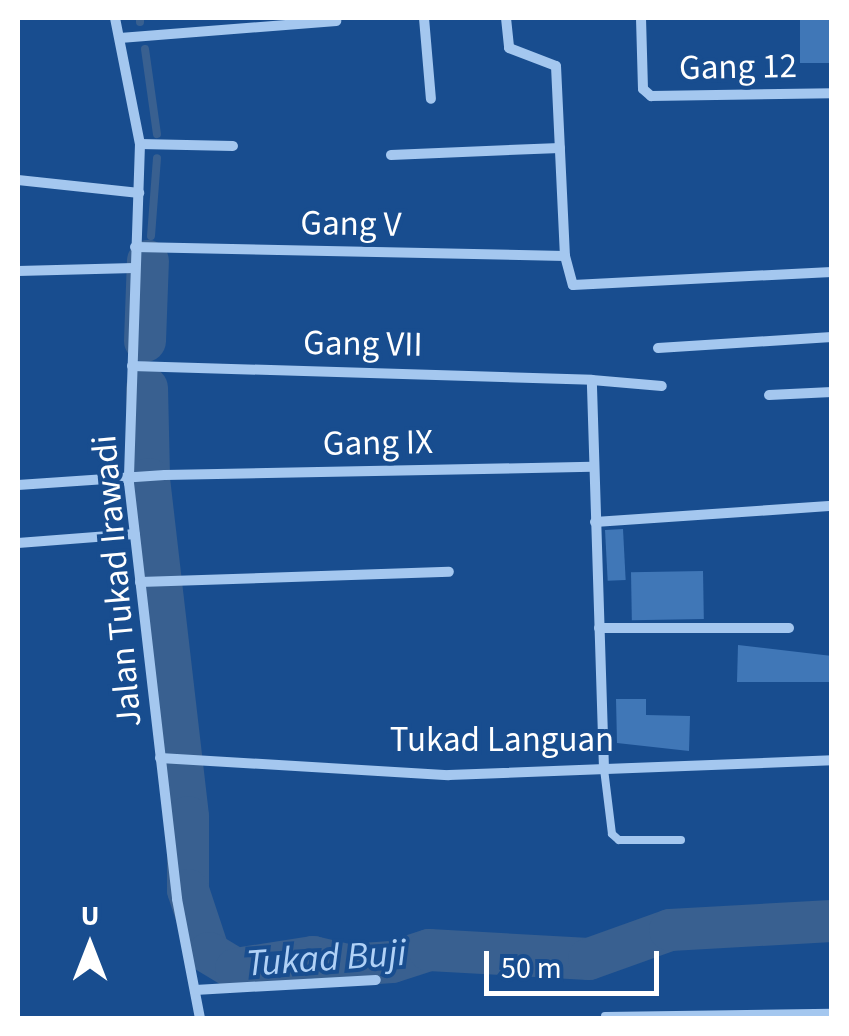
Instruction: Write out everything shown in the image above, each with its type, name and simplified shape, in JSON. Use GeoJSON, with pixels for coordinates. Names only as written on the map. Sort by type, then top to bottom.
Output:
{"type":"FeatureCollection","features":[{"type":"Feature","properties":{"kind":"street","name":"Jalan Tukad Irawadi"},"geometry":{"type":"LineString","coordinates":[[116,18],[140,144],[134,268],[139,367],[134,534],[200,1018]]}},
{"type":"Feature","properties":{"kind":"street"},"geometry":{"type":"LineString","coordinates":[[424,18],[431,99]]}},
{"type":"Feature","properties":{"kind":"street"},"geometry":{"type":"LineString","coordinates":[[506,18],[507,46],[556,66],[566,256],[573,284],[832,272]]}},
{"type":"Feature","properties":{"kind":"street","name":"Gang 12"},"geometry":{"type":"LineString","coordinates":[[641,18],[646,94],[832,93]]}},
{"type":"Feature","properties":{"kind":"street"},"geometry":{"type":"LineString","coordinates":[[120,38],[336,21]]}},
{"type":"Feature","properties":{"kind":"street"},"geometry":{"type":"LineString","coordinates":[[140,144],[233,146]]}},
{"type":"Feature","properties":{"kind":"street"},"geometry":{"type":"LineString","coordinates":[[390,155],[560,148]]}},
{"type":"Feature","properties":{"kind":"street"},"geometry":{"type":"LineString","coordinates":[[18,180],[139,193]]}},
{"type":"Feature","properties":{"kind":"street","name":"Gang V"},"geometry":{"type":"LineString","coordinates":[[135,247],[566,256]]}},
{"type":"Feature","properties":{"kind":"street"},"geometry":{"type":"LineString","coordinates":[[18,271],[134,268]]}},
{"type":"Feature","properties":{"kind":"street"},"geometry":{"type":"LineString","coordinates":[[658,348],[832,337]]}},
{"type":"Feature","properties":{"kind":"street","name":"Gang VII"},"geometry":{"type":"LineString","coordinates":[[139,367],[592,380],[662,386]]}},
{"type":"Feature","properties":{"kind":"street"},"geometry":{"type":"LineString","coordinates":[[592,380],[604,769]]}},
{"type":"Feature","properties":{"kind":"street"},"geometry":{"type":"LineString","coordinates":[[769,394],[832,392]]}},
{"type":"Feature","properties":{"kind":"street","name":"Gang IX"},"geometry":{"type":"LineString","coordinates":[[18,485],[164,474],[592,467]]}},
{"type":"Feature","properties":{"kind":"street"},"geometry":{"type":"LineString","coordinates":[[595,522],[832,506]]}},
{"type":"Feature","properties":{"kind":"street"},"geometry":{"type":"LineString","coordinates":[[18,543],[134,534]]}},
{"type":"Feature","properties":{"kind":"street"},"geometry":{"type":"LineString","coordinates":[[140,582],[449,572]]}},
{"type":"Feature","properties":{"kind":"street"},"geometry":{"type":"LineString","coordinates":[[598,628],[789,628]]}},
{"type":"Feature","properties":{"kind":"street","name":"Tukad Languan"},"geometry":{"type":"LineString","coordinates":[[166,758],[449,775],[832,760]]}},
{"type":"Feature","properties":{"kind":"street"},"geometry":{"type":"LineString","coordinates":[[195,990],[376,980]]}},
{"type":"Feature","properties":{"kind":"lane"},"geometry":{"type":"LineString","coordinates":[[604,769],[612,834],[619,840],[681,840]]}},
{"type":"Feature","properties":{"kind":"lane"},"geometry":{"type":"LineString","coordinates":[[606,1016],[832,1013]]}},
{"type":"Feature","properties":{"kind":"building"},"geometry":{"type":"Polygon","coordinates":[[[800,18],[832,18],[832,63],[800,63],[800,18]]]}},
{"type":"Feature","properties":{"kind":"building"},"geometry":{"type":"Polygon","coordinates":[[[623,529],[626,580],[608,581],[605,530],[623,529]]]}},
{"type":"Feature","properties":{"kind":"building"},"geometry":{"type":"Polygon","coordinates":[[[703,571],[704,619],[632,620],[631,572],[703,571]]]}},
{"type":"Feature","properties":{"kind":"building"},"geometry":{"type":"Polygon","coordinates":[[[738,645],[832,656],[832,682],[737,682],[738,645]]]}},
{"type":"Feature","properties":{"kind":"building"},"geometry":{"type":"Polygon","coordinates":[[[616,699],[646,699],[646,715],[690,716],[689,751],[617,743],[616,699]]]}},
{"type":"Feature","properties":{"kind":"waterway"},"geometry":{"type":"LineString","coordinates":[[145,49],[157,134]]}},
{"type":"Feature","properties":{"kind":"waterway"},"geometry":{"type":"LineString","coordinates":[[151,236],[157,158]]}},
{"type":"Feature","properties":{"kind":"waterway","name":"Tukad Buji"},"geometry":{"type":"LineString","coordinates":[[145,341],[148,261]]}},
{"type":"Feature","properties":{"kind":"waterway","name":"Tukad Buji"},"geometry":{"type":"LineString","coordinates":[[147,388],[149,479],[188,817],[188,890],[209,953],[236,969],[313,957],[348,965],[392,962],[429,950],[589,959],[670,930],[832,921]]}}]}
